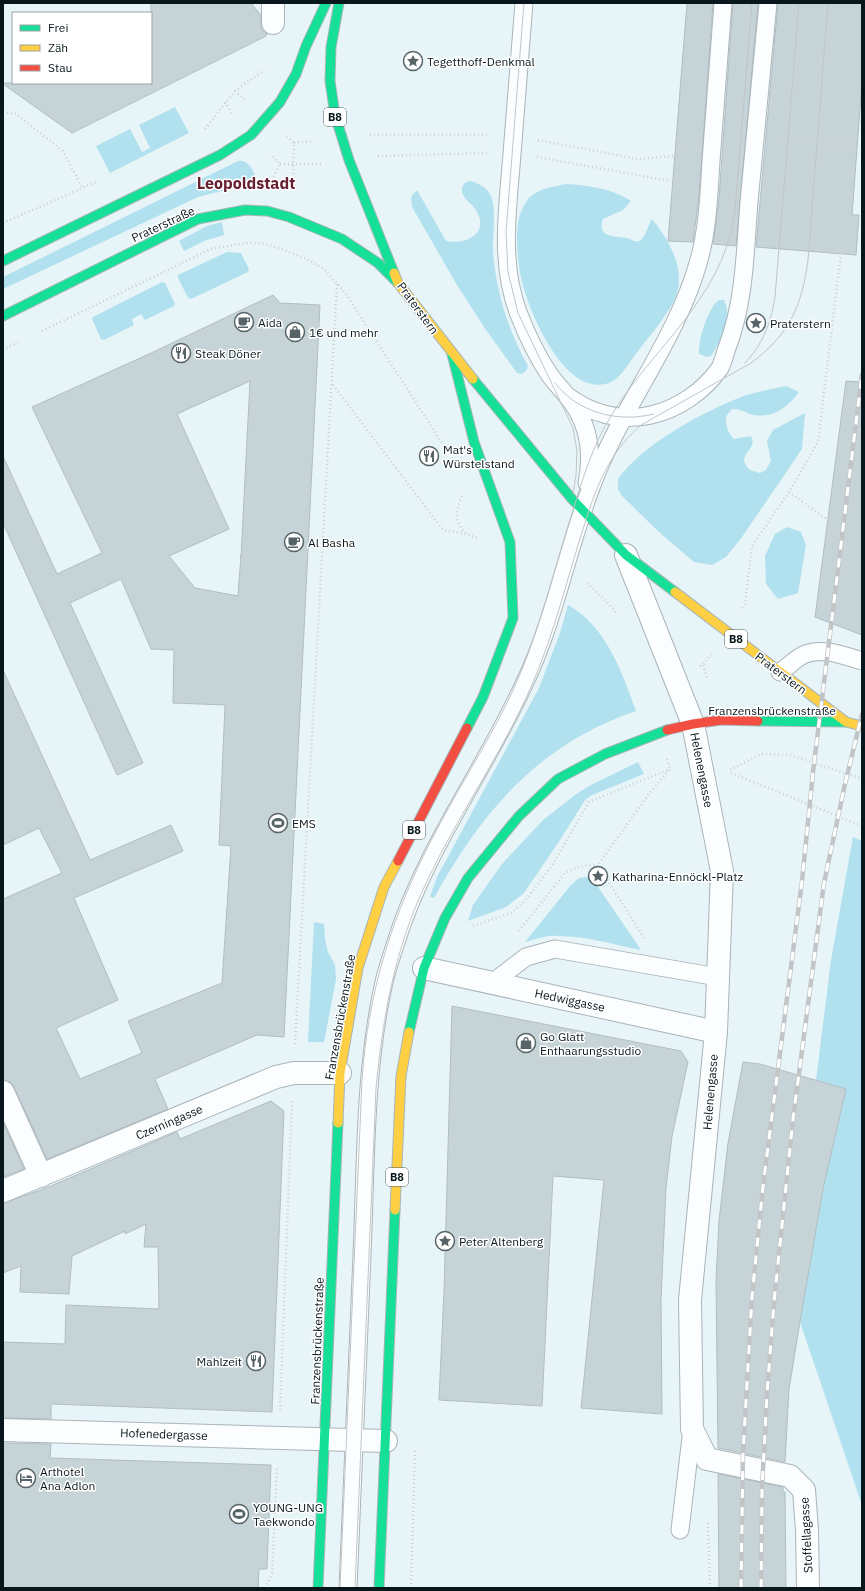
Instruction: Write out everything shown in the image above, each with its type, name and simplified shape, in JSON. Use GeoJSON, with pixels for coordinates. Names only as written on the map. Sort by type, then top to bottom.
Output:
{"type":"FeatureCollection","features":[{"type":"Feature","properties":{"kind":"main road"},"geometry":{"type":"LineString","coordinates":[[3,261],[220,155],[251,135],[280,102],[296,74],[306,46],[326,3]]}},
{"type":"Feature","properties":{"kind":"main road","name":"Praterstern"},"geometry":{"type":"LineString","coordinates":[[338,3],[331,47],[330,81],[334,115],[349,160],[398,283],[452,354],[582,510],[626,555],[846,722],[862,726]]}},
{"type":"Feature","properties":{"kind":"main road","name":"Praterstraße"},"geometry":{"type":"LineString","coordinates":[[3,316],[198,219],[245,210],[267,211],[289,217],[342,239],[378,263],[398,283]]}},
{"type":"Feature","properties":{"kind":"main road","name":"Franzensbrückenstraße"},"geometry":{"type":"LineString","coordinates":[[318,1588],[340,1073],[358,968],[384,888],[483,697],[513,618],[510,542],[474,442],[452,354]]}},
{"type":"Feature","properties":{"kind":"main road","name":"Franzensbrückenstraße"},"geometry":{"type":"LineString","coordinates":[[379,1588],[401,1076],[424,968],[445,918],[468,878],[520,816],[558,779],[605,754],[660,732],[693,724],[721,720],[846,722]]}},
{"type":"Feature","properties":{"kind":"street","name":"Praterstern"},"geometry":{"type":"LineString","coordinates":[[626,555],[693,724]]}},
{"type":"Feature","properties":{"kind":"street","name":"Helenengasse"},"geometry":{"type":"LineString","coordinates":[[693,724],[722,871],[716,1032],[690,1300],[692,1429],[707,1459]]}},
{"type":"Feature","properties":{"kind":"street","name":"Hedwiggasse"},"geometry":{"type":"LineString","coordinates":[[424,968],[716,1032]]}},
{"type":"Feature","properties":{"kind":"street","name":"Czerningasse"},"geometry":{"type":"LineString","coordinates":[[3,1191],[276,1077],[294,1073],[340,1073]]}},
{"type":"Feature","properties":{"kind":"street"},"geometry":{"type":"LineString","coordinates":[[3,1092],[41,1176]]}},
{"type":"Feature","properties":{"kind":"street","name":"Hofenedergasse"},"geometry":{"type":"LineString","coordinates":[[3,1430],[386,1441]]}},
{"type":"Feature","properties":{"kind":"street","name":"Stoffellagasse"},"geometry":{"type":"LineString","coordinates":[[707,1459],[790,1476],[804,1490],[807,1530],[808,1588]]}},
{"type":"Feature","properties":{"kind":"lane"},"geometry":{"type":"LineString","coordinates":[[524,3],[506,232],[508,272],[514,300],[524,326],[543,364],[557,385],[577,410],[588,437],[589,474],[582,510]]}},
{"type":"Feature","properties":{"kind":"lane"},"geometry":{"type":"LineString","coordinates":[[348,1588],[368,1106],[376,1030],[385,980],[398,935],[429,863],[527,678],[553,608],[582,510],[594,479],[612,440],[681,308],[699,259],[706,224],[723,3]]}},
{"type":"Feature","properties":{"kind":"lane"},"geometry":{"type":"LineString","coordinates":[[566,395],[595,411],[624,418],[657,414],[699,392],[720,367],[734,331],[743,291],[768,3]]}},
{"type":"Feature","properties":{"kind":"lane"},"geometry":{"type":"LineString","coordinates":[[780,672],[804,655],[818,652],[838,654],[862,661]]}},
{"type":"Feature","properties":{"kind":"lane"},"geometry":{"type":"LineString","coordinates":[[492,983],[526,957],[555,949],[718,977]]}},
{"type":"Feature","properties":{"kind":"lane"},"geometry":{"type":"LineString","coordinates":[[680,1530],[692,1429]]}},
{"type":"Feature","properties":{"kind":"path"},"geometry":{"type":"LineString","coordinates":[[202,131],[235,91],[242,98]]}},
{"type":"Feature","properties":{"kind":"path"},"geometry":{"type":"LineString","coordinates":[[3,112],[16,114],[63,151],[82,187]]}},
{"type":"Feature","properties":{"kind":"path"},"geometry":{"type":"LineString","coordinates":[[294,144],[312,142]]}},
{"type":"Feature","properties":{"kind":"path"},"geometry":{"type":"LineString","coordinates":[[268,152],[280,164],[316,164],[349,160]]}},
{"type":"Feature","properties":{"kind":"path"},"geometry":{"type":"LineString","coordinates":[[269,188],[270,181],[280,164]]}},
{"type":"Feature","properties":{"kind":"path"},"geometry":{"type":"LineString","coordinates":[[3,224],[82,187],[96,182]]}},
{"type":"Feature","properties":{"kind":"path"},"geometry":{"type":"LineString","coordinates":[[38,332],[211,249],[229,245],[259,243],[279,248],[307,259],[324,269],[346,294],[445,448]]}},
{"type":"Feature","properties":{"kind":"path"},"geometry":{"type":"LineString","coordinates":[[740,610],[745,604],[752,546],[789,492],[818,442],[841,253]]}},
{"type":"Feature","properties":{"kind":"path"},"geometry":{"type":"LineString","coordinates":[[265,1588],[272,1574],[294,1073],[333,385],[337,284]]}},
{"type":"Feature","properties":{"kind":"path"},"geometry":{"type":"LineString","coordinates":[[3,350],[24,339]]}},
{"type":"Feature","properties":{"kind":"path"},"geometry":{"type":"LineString","coordinates":[[333,385],[443,530],[467,534],[457,521],[456,512],[463,492]]}},
{"type":"Feature","properties":{"kind":"path"},"geometry":{"type":"LineString","coordinates":[[789,492],[828,520]]}},
{"type":"Feature","properties":{"kind":"path"},"geometry":{"type":"LineString","coordinates":[[862,779],[791,755],[761,754],[726,772],[862,826]]}},
{"type":"Feature","properties":{"kind":"path"},"geometry":{"type":"LineString","coordinates":[[470,927],[511,913],[524,902],[553,864],[589,802],[670,769],[649,794],[598,865]]}},
{"type":"Feature","properties":{"kind":"path"},"geometry":{"type":"LineString","coordinates":[[518,932],[565,873],[575,867],[598,865]]}},
{"type":"Feature","properties":{"kind":"path"},"geometry":{"type":"LineString","coordinates":[[598,865],[662,967]]}},
{"type":"Feature","properties":{"kind":"path"},"geometry":{"type":"LineString","coordinates":[[411,1588],[416,1443]]}},
{"type":"Feature","properties":{"kind":"shaded area"},"geometry":{"type":"Polygon","coordinates":[[[175,107],[189,133],[110,173],[96,146],[130,129],[142,152],[150,148],[139,125],[175,107]]]}},
{"type":"Feature","properties":{"kind":"shaded area"},"geometry":{"type":"Polygon","coordinates":[[[238,161],[243,161],[249,165],[255,174],[256,182],[252,187],[229,189],[198,197],[3,289],[3,277],[238,161]]]}},
{"type":"Feature","properties":{"kind":"shaded area"},"geometry":{"type":"Polygon","coordinates":[[[470,181],[485,188],[491,196],[493,203],[493,251],[497,281],[509,325],[528,366],[526,371],[522,374],[517,373],[486,330],[457,285],[412,207],[411,197],[417,190],[446,241],[453,242],[467,239],[477,232],[480,226],[480,220],[477,212],[462,192],[463,185],[470,181]]]}},
{"type":"Feature","properties":{"kind":"shaded area"},"geometry":{"type":"Polygon","coordinates":[[[566,184],[600,188],[616,193],[631,201],[623,210],[603,219],[602,230],[608,235],[639,241],[643,237],[652,219],[670,246],[677,266],[679,277],[678,288],[672,305],[660,324],[622,373],[616,379],[606,384],[589,383],[574,376],[561,362],[549,345],[538,325],[530,306],[520,273],[517,236],[519,218],[526,202],[538,191],[566,184]]]}},
{"type":"Feature","properties":{"kind":"shaded area"},"geometry":{"type":"Polygon","coordinates":[[[222,222],[224,235],[204,241],[184,251],[179,241],[207,226],[222,222]]]}},
{"type":"Feature","properties":{"kind":"shaded area"},"geometry":{"type":"Polygon","coordinates":[[[227,252],[241,253],[249,269],[248,272],[191,299],[188,298],[178,275],[227,252]]]}},
{"type":"Feature","properties":{"kind":"shaded area"},"geometry":{"type":"Polygon","coordinates":[[[162,282],[165,283],[175,304],[174,306],[145,320],[141,314],[132,319],[134,325],[104,340],[101,339],[92,319],[93,317],[162,282]]]}},
{"type":"Feature","properties":{"kind":"shaded area"},"geometry":{"type":"Polygon","coordinates":[[[719,300],[724,300],[727,322],[719,343],[711,356],[707,357],[699,354],[700,341],[704,325],[711,310],[719,300]]]}},
{"type":"Feature","properties":{"kind":"shaded area"},"geometry":{"type":"Polygon","coordinates":[[[786,386],[799,392],[784,408],[772,414],[765,415],[750,414],[741,410],[732,409],[726,416],[727,429],[734,439],[751,436],[753,443],[745,456],[744,462],[750,470],[760,473],[766,470],[771,461],[767,441],[773,430],[805,413],[802,449],[742,537],[726,557],[712,565],[694,562],[659,532],[621,495],[618,489],[618,479],[629,466],[657,442],[691,421],[741,397],[786,386]]]}},
{"type":"Feature","properties":{"kind":"shaded area"},"geometry":{"type":"Polygon","coordinates":[[[787,527],[801,532],[806,545],[798,593],[778,599],[766,584],[765,556],[775,534],[787,527]]]}},
{"type":"Feature","properties":{"kind":"shaded area"},"geometry":{"type":"Polygon","coordinates":[[[568,605],[581,614],[603,637],[625,681],[636,711],[601,725],[570,742],[542,762],[517,784],[493,809],[472,837],[452,866],[434,898],[430,897],[437,877],[539,688],[560,633],[568,605]]]}},
{"type":"Feature","properties":{"kind":"shaded area"},"geometry":{"type":"Polygon","coordinates":[[[638,762],[644,774],[592,795],[585,800],[524,893],[506,907],[468,921],[473,905],[502,864],[543,820],[589,786],[638,762]]]}},
{"type":"Feature","properties":{"kind":"shaded area"},"geometry":{"type":"Polygon","coordinates":[[[853,837],[862,841],[862,1505],[800,1322],[823,1189],[846,1089],[816,1080],[831,960],[853,837]]]}},
{"type":"Feature","properties":{"kind":"shaded area"},"geometry":{"type":"Polygon","coordinates":[[[579,878],[592,878],[641,950],[569,936],[550,936],[525,942],[571,885],[579,878]]]}},
{"type":"Feature","properties":{"kind":"shaded area"},"geometry":{"type":"Polygon","coordinates":[[[314,922],[324,924],[328,952],[335,965],[336,979],[324,1042],[308,1042],[314,922]]]}},
{"type":"Feature","properties":{"kind":"building"},"geometry":{"type":"Polygon","coordinates":[[[151,3],[251,3],[260,14],[262,30],[267,34],[266,36],[72,133],[3,84],[152,84],[151,3]]]}},
{"type":"Feature","properties":{"kind":"building"},"geometry":{"type":"Polygon","coordinates":[[[687,3],[713,3],[699,197],[693,242],[668,241],[687,3]]]}},
{"type":"Feature","properties":{"kind":"building"},"geometry":{"type":"Polygon","coordinates":[[[733,3],[758,3],[736,246],[713,244],[719,199],[733,3]]]}},
{"type":"Feature","properties":{"kind":"building"},"geometry":{"type":"Polygon","coordinates":[[[778,3],[862,3],[862,82],[852,215],[859,215],[856,255],[756,247],[778,3]]]}},
{"type":"Feature","properties":{"kind":"building"},"geometry":{"type":"Polygon","coordinates":[[[273,295],[280,303],[320,305],[284,1037],[257,1035],[155,1079],[168,1109],[47,1159],[14,1087],[10,1082],[3,1080],[3,899],[62,873],[39,828],[3,845],[3,670],[90,860],[171,825],[183,851],[74,898],[118,1000],[56,1028],[80,1079],[142,1053],[128,1021],[222,983],[231,846],[219,845],[225,705],[173,703],[174,650],[151,649],[121,579],[70,603],[143,763],[117,775],[3,523],[3,456],[57,574],[102,553],[32,407],[149,354],[273,295]],[[250,381],[177,414],[229,529],[169,556],[195,588],[238,596],[241,555],[241,557],[250,381]]]}},
{"type":"Feature","properties":{"kind":"building"},"geometry":{"type":"Polygon","coordinates":[[[846,381],[862,382],[862,635],[815,617],[846,381]]]}},
{"type":"Feature","properties":{"kind":"building"},"geometry":{"type":"Polygon","coordinates":[[[452,1006],[681,1051],[688,1062],[672,1136],[666,1188],[661,1300],[662,1414],[581,1408],[604,1180],[553,1176],[542,1406],[439,1400],[444,1291],[452,1006]]]}},
{"type":"Feature","properties":{"kind":"building"},"geometry":{"type":"Polygon","coordinates":[[[743,1062],[760,1064],[846,1089],[823,1189],[789,1389],[785,1462],[718,1448],[716,1280],[719,1221],[728,1143],[743,1062]]]}},
{"type":"Feature","properties":{"kind":"building"},"geometry":{"type":"Polygon","coordinates":[[[271,1101],[284,1111],[272,1412],[51,1404],[51,1419],[3,1418],[3,1342],[65,1344],[66,1305],[159,1309],[158,1247],[144,1247],[146,1224],[125,1234],[125,1231],[72,1256],[69,1294],[20,1292],[21,1266],[3,1273],[3,1203],[46,1188],[177,1132],[180,1139],[271,1101]]]}},
{"type":"Feature","properties":{"kind":"building"},"geometry":{"type":"Polygon","coordinates":[[[3,1122],[24,1169],[3,1177],[3,1122]]]}},
{"type":"Feature","properties":{"kind":"building"},"geometry":{"type":"Polygon","coordinates":[[[3,1443],[51,1444],[50,1458],[271,1465],[267,1569],[259,1569],[258,1588],[3,1588],[3,1443]]]}},
{"type":"Feature","properties":{"kind":"building"},"geometry":{"type":"Polygon","coordinates":[[[718,1474],[783,1487],[783,1492],[785,1492],[786,1588],[719,1588],[718,1474]]]}},
{"type":"Feature","properties":{"kind":"tram line"},"geometry":{"type":"LineString","coordinates":[[524,3],[506,232],[508,272],[518,313],[573,428],[577,451],[576,475],[573,494]]}},
{"type":"Feature","properties":{"kind":"tram line"},"geometry":{"type":"LineString","coordinates":[[340,1588],[362,1080],[365,1047],[377,983],[395,923],[420,863],[435,833],[502,713],[521,672],[543,611],[583,478],[598,439],[620,402],[639,376],[699,301],[715,273],[728,244],[735,211],[752,3]]}},
{"type":"Feature","properties":{"kind":"tram line"},"geometry":{"type":"LineString","coordinates":[[745,363],[757,348],[765,333],[771,316],[775,297],[799,3]]}},
{"type":"Feature","properties":{"kind":"tram line"},"geometry":{"type":"LineString","coordinates":[[355,1588],[376,1088],[382,1035],[392,982],[399,957],[416,906],[440,854],[513,724],[538,670],[555,622],[589,509],[601,479],[609,464],[628,437],[641,425],[751,363],[775,342],[792,318],[802,292],[808,260],[828,3]]}},
{"type":"Feature","properties":{"kind":"tram line"},"geometry":{"type":"LineString","coordinates":[[555,383],[575,402],[600,413],[627,417],[654,414]]}},
{"type":"Feature","properties":{"kind":"railway"},"geometry":{"type":"LineString","coordinates":[[741,1588],[743,1453],[752,1297],[763,1186],[802,881],[813,772],[862,374]]}},
{"type":"Feature","properties":{"kind":"railway"},"geometry":{"type":"LineString","coordinates":[[761,1588],[762,1489],[767,1394],[774,1302],[793,1119],[824,883],[845,784],[862,714]]}},
{"type":"Feature","properties":{"kind":"traffic: fast"},"geometry":{"type":"LineString","coordinates":[[3,261],[220,155],[251,135],[280,102],[296,74],[306,46],[326,3]]}},
{"type":"Feature","properties":{"kind":"traffic: fast"},"geometry":{"type":"LineString","coordinates":[[339,3],[331,47],[330,81],[335,115],[349,160],[394,273]]}},
{"type":"Feature","properties":{"kind":"traffic: fast"},"geometry":{"type":"LineString","coordinates":[[3,316],[198,219],[245,210],[267,211],[289,217],[342,239],[378,263],[398,283]]}},
{"type":"Feature","properties":{"kind":"traffic: fast"},"geometry":{"type":"LineString","coordinates":[[452,354],[474,442],[510,542],[513,618],[483,697],[467,728]]}},
{"type":"Feature","properties":{"kind":"traffic: fast"},"geometry":{"type":"LineString","coordinates":[[473,379],[572,499],[626,555],[675,592]]}},
{"type":"Feature","properties":{"kind":"traffic: fast"},"geometry":{"type":"LineString","coordinates":[[758,721],[846,722]]}},
{"type":"Feature","properties":{"kind":"traffic: fast"},"geometry":{"type":"LineString","coordinates":[[409,1032],[424,968],[445,918],[468,878],[519,816],[558,779],[605,754],[667,730]]}},
{"type":"Feature","properties":{"kind":"traffic: fast"},"geometry":{"type":"LineString","coordinates":[[318,1588],[338,1123]]}},
{"type":"Feature","properties":{"kind":"traffic: fast"},"geometry":{"type":"LineString","coordinates":[[379,1588],[395,1210]]}},
{"type":"Feature","properties":{"kind":"traffic: slow"},"geometry":{"type":"LineString","coordinates":[[394,273],[398,283],[473,379]]}},
{"type":"Feature","properties":{"kind":"traffic: slow"},"geometry":{"type":"LineString","coordinates":[[675,592],[846,722],[862,726]]}},
{"type":"Feature","properties":{"kind":"traffic: slow"},"geometry":{"type":"LineString","coordinates":[[338,1123],[340,1073],[358,968],[384,887],[398,861]]}},
{"type":"Feature","properties":{"kind":"traffic: slow"},"geometry":{"type":"LineString","coordinates":[[395,1210],[401,1076],[409,1032]]}},
{"type":"Feature","properties":{"kind":"traffic: jam"},"geometry":{"type":"LineString","coordinates":[[667,730],[721,720],[758,721]]}},
{"type":"Feature","properties":{"kind":"traffic: jam"},"geometry":{"type":"LineString","coordinates":[[398,861],[467,728]]}},
{"type":"Feature","properties":{"kind":"place","name":"Tegetthoff-Denkmal"},"geometry":{"type":"Point","coordinates":[413,61]}},
{"type":"Feature","properties":{"kind":"place","name":"Aida"},"geometry":{"type":"Point","coordinates":[244,322]}},
{"type":"Feature","properties":{"kind":"place","name":"Praterstern"},"geometry":{"type":"Point","coordinates":[756,323]}},
{"type":"Feature","properties":{"kind":"place","name":"1€ und mehr"},"geometry":{"type":"Point","coordinates":[295,332]}},
{"type":"Feature","properties":{"kind":"place","name":"Steak Döner"},"geometry":{"type":"Point","coordinates":[181,353]}},
{"type":"Feature","properties":{"kind":"place","name":"Mat's Würstelstand"},"geometry":{"type":"Point","coordinates":[429,456]}},
{"type":"Feature","properties":{"kind":"place","name":"Al Basha"},"geometry":{"type":"Point","coordinates":[294,542]}},
{"type":"Feature","properties":{"kind":"place","name":"EMS"},"geometry":{"type":"Point","coordinates":[278,823]}},
{"type":"Feature","properties":{"kind":"place","name":"Katharina-Ennöckl-Platz"},"geometry":{"type":"Point","coordinates":[598,876]}},
{"type":"Feature","properties":{"kind":"place","name":"Go Glatt Enthaarungsstudio"},"geometry":{"type":"Point","coordinates":[526,1043]}},
{"type":"Feature","properties":{"kind":"place","name":"Peter Altenberg"},"geometry":{"type":"Point","coordinates":[445,1241]}},
{"type":"Feature","properties":{"kind":"place","name":"Mahlzeit"},"geometry":{"type":"Point","coordinates":[256,1361]}},
{"type":"Feature","properties":{"kind":"place","name":"Arthotel Ana Adlon"},"geometry":{"type":"Point","coordinates":[26,1478]}},
{"type":"Feature","properties":{"kind":"place","name":"YOUNG-UNG Taekwondo"},"geometry":{"type":"Point","coordinates":[239,1514]}},
{"type":"Feature","properties":{"kind":"district","name":"Leopoldstadt"},"geometry":{"type":"Point","coordinates":[246,183]}}]}
